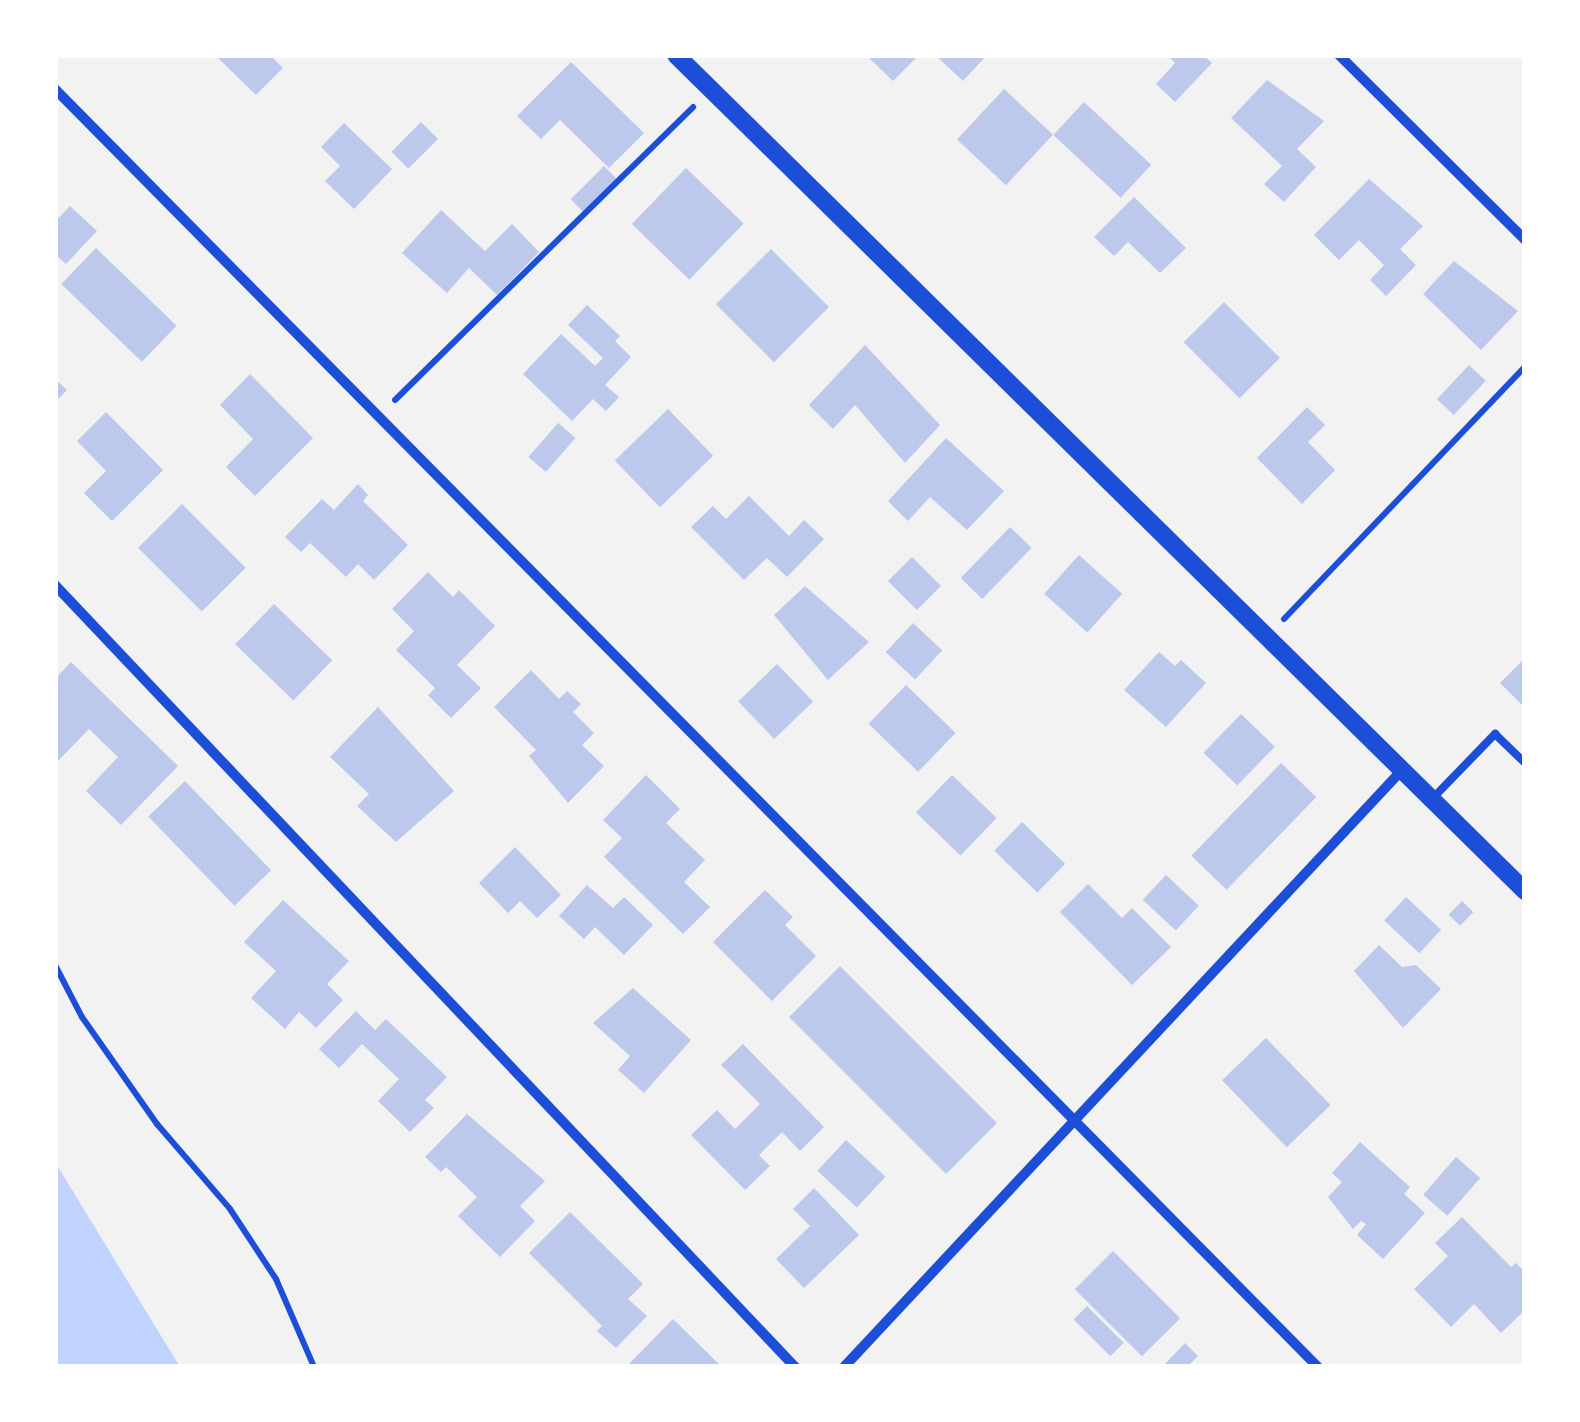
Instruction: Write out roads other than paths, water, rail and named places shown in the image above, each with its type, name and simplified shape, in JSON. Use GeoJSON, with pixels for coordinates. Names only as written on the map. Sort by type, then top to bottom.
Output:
{"type":"FeatureCollection","features":[{"type":"Feature","properties":{"kind":"street"},"geometry":{"type":"LineString","coordinates":[[676,55],[1525,891]]}},
{"type":"Feature","properties":{"kind":"street"},"geometry":{"type":"LineString","coordinates":[[1339,55],[1525,240]]}},
{"type":"Feature","properties":{"kind":"street"},"geometry":{"type":"LineString","coordinates":[[55,89],[1318,1367]]}},
{"type":"Feature","properties":{"kind":"street"},"geometry":{"type":"LineString","coordinates":[[55,585],[795,1367]]}},
{"type":"Feature","properties":{"kind":"street"},"geometry":{"type":"LineString","coordinates":[[844,1367],[1402,770]]}},
{"type":"Feature","properties":{"kind":"lane"},"geometry":{"type":"LineString","coordinates":[[1432,799],[1495,734],[1525,763]]}},
{"type":"Feature","properties":{"kind":"water"},"geometry":{"type":"Polygon","coordinates":[[[55,1162],[180,1367],[55,1367],[55,1162]]]}}]}
